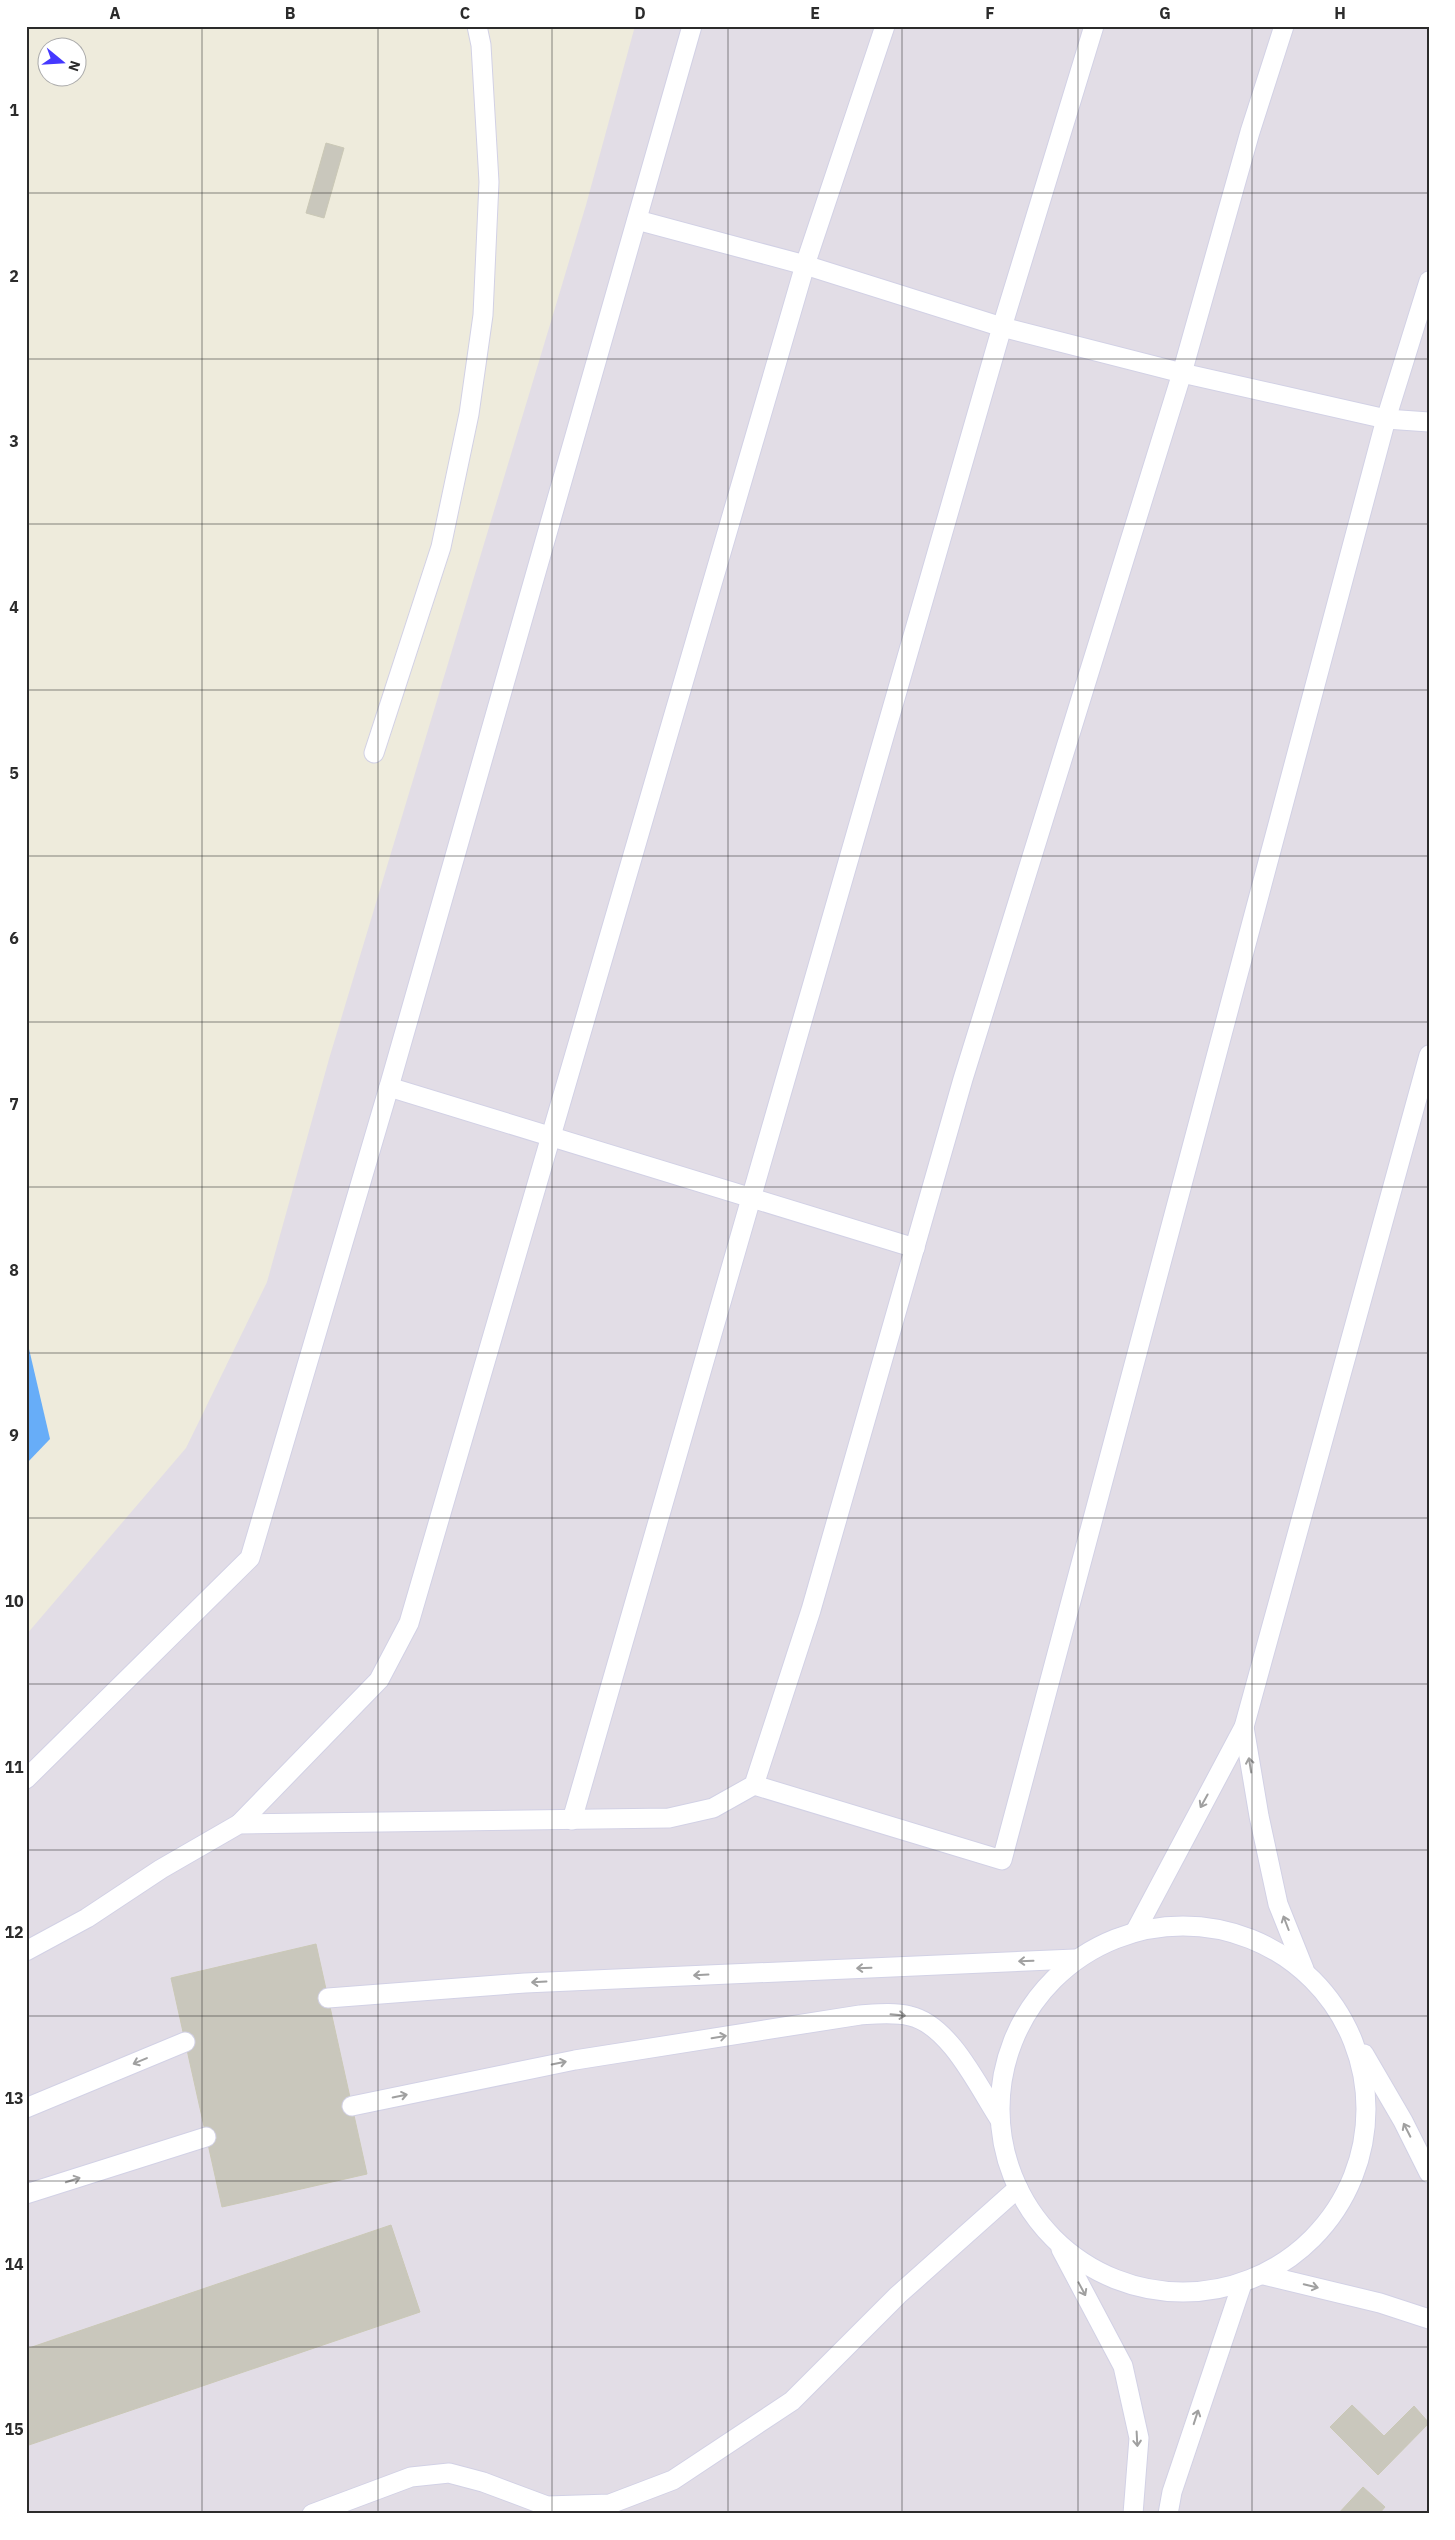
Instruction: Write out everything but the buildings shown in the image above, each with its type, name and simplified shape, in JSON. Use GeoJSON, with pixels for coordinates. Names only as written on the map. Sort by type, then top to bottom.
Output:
{"type":"FeatureCollection","features":[{"type":"Feature","properties":{"kind":"lane"},"geometry":{"type":"LineString","coordinates":[[374,753],[441,547],[469,414],[483,315],[489,182],[481,45],[477,26]]}},
{"type":"Feature","properties":{"kind":"lane"},"geometry":{"type":"LineString","coordinates":[[26,1779],[250,1558],[389,1086],[692,26]]}},
{"type":"Feature","properties":{"kind":"lane"},"geometry":{"type":"LineString","coordinates":[[26,1951],[86,1918],[161,1869],[239,1824],[379,1680],[409,1623],[805,265],[885,26]]}},
{"type":"Feature","properties":{"kind":"lane"},"geometry":{"type":"LineString","coordinates":[[572,1820],[1002,327],[1094,26]]}},
{"type":"Feature","properties":{"kind":"lane"},"geometry":{"type":"LineString","coordinates":[[239,1824],[669,1818],[713,1808],[754,1785],[811,1610],[963,1079],[1182,373],[1250,132],[1284,26]]}},
{"type":"Feature","properties":{"kind":"lane"},"geometry":{"type":"LineString","coordinates":[[637,220],[805,265],[1002,327],[1182,373],[1386,419],[1429,422]]}},
{"type":"Feature","properties":{"kind":"lane"},"geometry":{"type":"LineString","coordinates":[[754,1785],[1002,1860],[1386,419],[1429,281]]}},
{"type":"Feature","properties":{"kind":"lane"},"geometry":{"type":"LineString","coordinates":[[1135,1932],[1244,1728],[1429,1055]]}},
{"type":"Feature","properties":{"kind":"lane"},"geometry":{"type":"LineString","coordinates":[[389,1086],[551,1138],[915,1248]]}},
{"type":"Feature","properties":{"kind":"lane"},"geometry":{"type":"LineString","coordinates":[[1244,1728],[1259,1816],[1278,1904],[1304,1969]]}},
{"type":"Feature","properties":{"kind":"lane"},"geometry":{"type":"LineString","coordinates":[[1133,2514],[1139,2438],[1122,2366],[1059,2246],[1028,2209],[1008,2166],[1000,2120],[1004,2068],[1023,2018],[1055,1976],[1075,1959],[1097,1946],[1135,1932],[1156,1928],[1204,1925],[1257,1940],[1304,1969],[1330,1997],[1403,2122],[1429,2173]]}},
{"type":"Feature","properties":{"kind":"lane"},"geometry":{"type":"LineString","coordinates":[[328,1998],[524,1983],[1075,1959]]}},
{"type":"Feature","properties":{"kind":"lane"},"geometry":{"type":"LineString","coordinates":[[352,2106],[575,2060],[860,2015],[885,2014],[911,2016],[933,2026],[951,2044],[1000,2120]]}},
{"type":"Feature","properties":{"kind":"lane"},"geometry":{"type":"LineString","coordinates":[[1059,2246],[1099,2274],[1145,2290],[1194,2294],[1242,2284],[1264,2275],[1310,2242],[1345,2197],[1356,2170],[1364,2142],[1365,2085],[1350,2030]]}},
{"type":"Feature","properties":{"kind":"lane"},"geometry":{"type":"LineString","coordinates":[[26,2108],[185,2042]]}},
{"type":"Feature","properties":{"kind":"lane"},"geometry":{"type":"LineString","coordinates":[[26,2194],[206,2137]]}},
{"type":"Feature","properties":{"kind":"lane"},"geometry":{"type":"LineString","coordinates":[[312,2514],[410,2477],[449,2474],[483,2482],[547,2506],[610,2504],[673,2480],[792,2401],[898,2295],[1018,2188]]}},
{"type":"Feature","properties":{"kind":"lane"},"geometry":{"type":"LineString","coordinates":[[1264,2275],[1380,2303],[1429,2319]]}},
{"type":"Feature","properties":{"kind":"lane"},"geometry":{"type":"LineString","coordinates":[[1168,2514],[1172,2492],[1242,2284]]}},
{"type":"Feature","properties":{"kind":"shaded area"},"geometry":{"type":"Polygon","coordinates":[[[635,26],[1429,26],[1429,2514],[26,2514],[26,1635],[186,1448],[267,1282],[329,1059],[586,205],[635,26]]]}},
{"type":"Feature","properties":{"kind":"water"},"geometry":{"type":"Polygon","coordinates":[[[26,1336],[50,1439],[26,1464],[26,1336]]]}}]}
